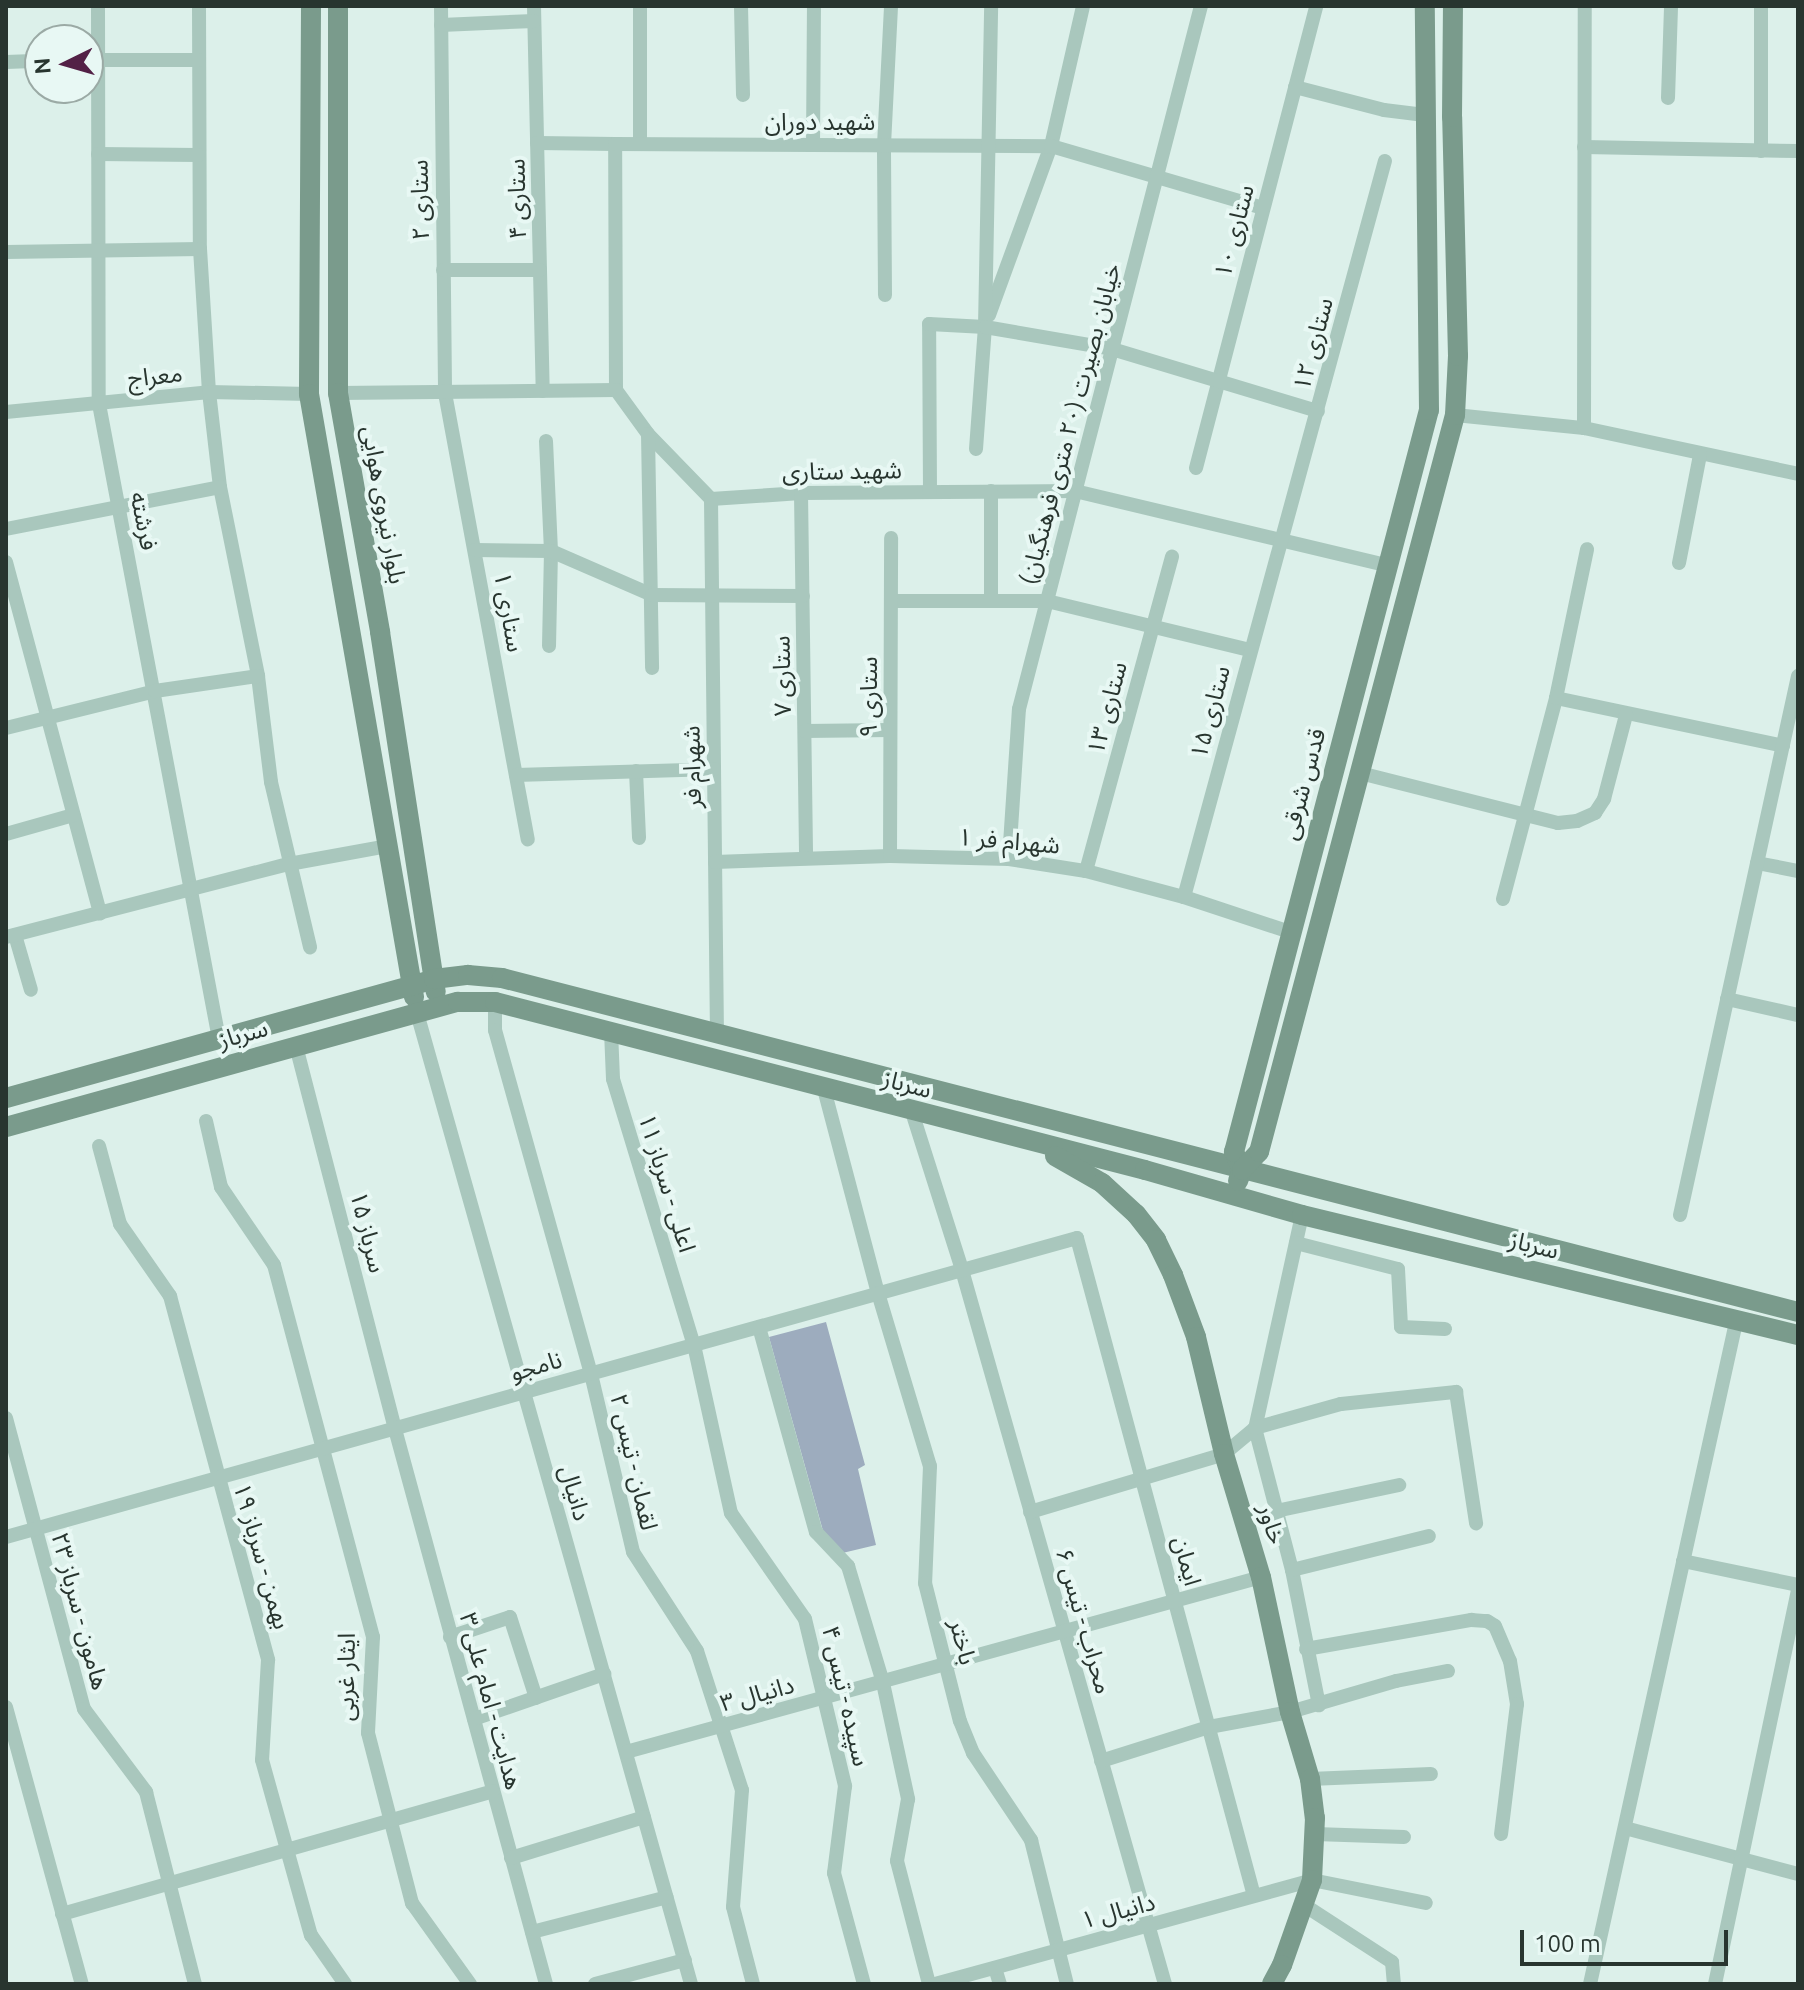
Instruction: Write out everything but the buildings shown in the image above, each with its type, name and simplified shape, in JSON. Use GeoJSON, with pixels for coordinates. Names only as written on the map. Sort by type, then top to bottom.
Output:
{"type":"FeatureCollection","features":[{"type":"Feature","properties":{"kind":"street"},"geometry":{"type":"LineString","coordinates":[[199,6],[200,249],[209,392],[220,487],[258,676],[271,782],[310,947]]}},
{"type":"Feature","properties":{"kind":"street"},"geometry":{"type":"LineString","coordinates":[[311,6],[309,394],[354,637],[417,1013]]}},
{"type":"Feature","properties":{"kind":"street","name":"بلوار نیروی هوایی"},"geometry":{"type":"LineString","coordinates":[[338,6],[338,393],[380,632],[439,1008]]}},
{"type":"Feature","properties":{"kind":"street","name":"ستاری ۲"},"geometry":{"type":"LineString","coordinates":[[441,6],[445,393]]}},
{"type":"Feature","properties":{"kind":"street"},"geometry":{"type":"LineString","coordinates":[[640,6],[640,144]]}},
{"type":"Feature","properties":{"kind":"street"},"geometry":{"type":"LineString","coordinates":[[741,6],[743,95]]}},
{"type":"Feature","properties":{"kind":"street"},"geometry":{"type":"LineString","coordinates":[[813,145],[814,6]]}},
{"type":"Feature","properties":{"kind":"street"},"geometry":{"type":"LineString","coordinates":[[885,295],[884,145],[891,6]]}},
{"type":"Feature","properties":{"kind":"street"},"geometry":{"type":"LineString","coordinates":[[976,449],[985,327],[991,6]]}},
{"type":"Feature","properties":{"kind":"street"},"geometry":{"type":"LineString","coordinates":[[985,327],[1051,146],[1083,6]]}},
{"type":"Feature","properties":{"kind":"street","name":"خیابان بصیرت (۲۰ متری فرهنگیان)"},"geometry":{"type":"LineString","coordinates":[[1009,859],[1019,709],[1201,6]]}},
{"type":"Feature","properties":{"kind":"street","name":"ستاری ۱۰"},"geometry":{"type":"LineString","coordinates":[[1196,468],[1316,6]]}},
{"type":"Feature","properties":{"kind":"street","name":"قدس شرقی"},"geometry":{"type":"LineString","coordinates":[[1242,1170],[1234,1152],[1429,410],[1425,6]]}},
{"type":"Feature","properties":{"kind":"street"},"geometry":{"type":"LineString","coordinates":[[1233,1195],[1242,1170],[1259,1152],[1455,415],[1458,356],[1452,117],[1453,6]]}},
{"type":"Feature","properties":{"kind":"street"},"geometry":{"type":"LineString","coordinates":[[1584,428],[1585,6]]}},
{"type":"Feature","properties":{"kind":"street"},"geometry":{"type":"LineString","coordinates":[[1668,98],[1671,6]]}},
{"type":"Feature","properties":{"kind":"street"},"geometry":{"type":"LineString","coordinates":[[1761,6],[1761,151]]}},
{"type":"Feature","properties":{"kind":"street"},"geometry":{"type":"LineString","coordinates":[[441,25],[534,14]]}},
{"type":"Feature","properties":{"kind":"street","name":"ستاری ۴"},"geometry":{"type":"LineString","coordinates":[[534,14],[543,391]]}},
{"type":"Feature","properties":{"kind":"street"},"geometry":{"type":"LineString","coordinates":[[104,60],[199,60]]}},
{"type":"Feature","properties":{"kind":"street"},"geometry":{"type":"LineString","coordinates":[[1295,87],[1384,110],[1425,115]]}},
{"type":"Feature","properties":{"kind":"street","name":"فرشته"},"geometry":{"type":"LineString","coordinates":[[95,104],[99,404],[219,1039]]}},
{"type":"Feature","properties":{"kind":"street","name":"شهید دوران"},"geometry":{"type":"LineString","coordinates":[[537,143],[1051,146],[1263,208]]}},
{"type":"Feature","properties":{"kind":"street"},"geometry":{"type":"LineString","coordinates":[[615,144],[616,390],[648,434],[711,499]]}},
{"type":"Feature","properties":{"kind":"street"},"geometry":{"type":"LineString","coordinates":[[1584,147],[1798,151]]}},
{"type":"Feature","properties":{"kind":"street"},"geometry":{"type":"LineString","coordinates":[[98,154],[198,155]]}},
{"type":"Feature","properties":{"kind":"street","name":"ستاری ۱۲"},"geometry":{"type":"LineString","coordinates":[[1283,539],[1385,161]]}},
{"type":"Feature","properties":{"kind":"street"},"geometry":{"type":"LineString","coordinates":[[6,252],[200,249]]}},
{"type":"Feature","properties":{"kind":"street"},"geometry":{"type":"LineString","coordinates":[[443,270],[540,270]]}},
{"type":"Feature","properties":{"kind":"street"},"geometry":{"type":"LineString","coordinates":[[930,492],[929,324],[985,327],[1112,349],[1318,411]]}},
{"type":"Feature","properties":{"kind":"street"},"geometry":{"type":"LineString","coordinates":[[309,394],[616,390]]}},
{"type":"Feature","properties":{"kind":"street","name":"معراج"},"geometry":{"type":"LineString","coordinates":[[6,412],[209,392],[309,394]]}},
{"type":"Feature","properties":{"kind":"street","name":"ستاری ۱"},"geometry":{"type":"LineString","coordinates":[[445,393],[528,839]]}},
{"type":"Feature","properties":{"kind":"street"},"geometry":{"type":"LineString","coordinates":[[1429,410],[1584,428],[1798,474]]}},
{"type":"Feature","properties":{"kind":"street"},"geometry":{"type":"LineString","coordinates":[[648,434],[652,668]]}},
{"type":"Feature","properties":{"kind":"street"},"geometry":{"type":"LineString","coordinates":[[546,441],[551,551],[549,646]]}},
{"type":"Feature","properties":{"kind":"street"},"geometry":{"type":"LineString","coordinates":[[1679,563],[1700,455]]}},
{"type":"Feature","properties":{"kind":"street"},"geometry":{"type":"LineString","coordinates":[[6,529],[220,487]]}},
{"type":"Feature","properties":{"kind":"street"},"geometry":{"type":"LineString","coordinates":[[991,491],[991,600]]}},
{"type":"Feature","properties":{"kind":"street","name":"شهید ستاری"},"geometry":{"type":"LineString","coordinates":[[711,499],[801,493],[1075,491],[1389,566]]}},
{"type":"Feature","properties":{"kind":"street","name":"ستاری ۷"},"geometry":{"type":"LineString","coordinates":[[801,493],[806,858]]}},
{"type":"Feature","properties":{"kind":"street","name":"شهرام فر"},"geometry":{"type":"LineString","coordinates":[[711,499],[717,1034]]}},
{"type":"Feature","properties":{"kind":"street","name":"ستاری ۹"},"geometry":{"type":"LineString","coordinates":[[890,856],[891,538]]}},
{"type":"Feature","properties":{"kind":"street","name":"ستاری ۱۵"},"geometry":{"type":"LineString","coordinates":[[1184,897],[1249,650],[1283,539]]}},
{"type":"Feature","properties":{"kind":"street"},"geometry":{"type":"LineString","coordinates":[[1503,899],[1556,698],[1587,549]]}},
{"type":"Feature","properties":{"kind":"street"},"geometry":{"type":"LineString","coordinates":[[475,550],[551,551],[652,595],[803,596]]}},
{"type":"Feature","properties":{"kind":"street","name":"ستاری ۱۳"},"geometry":{"type":"LineString","coordinates":[[1086,871],[1172,557]]}},
{"type":"Feature","properties":{"kind":"street"},"geometry":{"type":"LineString","coordinates":[[6,562],[100,914]]}},
{"type":"Feature","properties":{"kind":"street"},"geometry":{"type":"LineString","coordinates":[[891,601],[1047,601],[1249,650]]}},
{"type":"Feature","properties":{"kind":"street"},"geometry":{"type":"LineString","coordinates":[[1372,629],[1396,637]]}},
{"type":"Feature","properties":{"kind":"street"},"geometry":{"type":"LineString","coordinates":[[354,637],[380,632]]}},
{"type":"Feature","properties":{"kind":"street"},"geometry":{"type":"LineString","coordinates":[[6,728],[155,691],[258,676]]}},
{"type":"Feature","properties":{"kind":"street"},"geometry":{"type":"LineString","coordinates":[[1680,1215],[1798,676]]}},
{"type":"Feature","properties":{"kind":"street"},"geometry":{"type":"LineString","coordinates":[[1556,698],[1783,746]]}},
{"type":"Feature","properties":{"kind":"street"},"geometry":{"type":"LineString","coordinates":[[1360,773],[1558,823],[1595,813],[1604,799],[1626,715]]}},
{"type":"Feature","properties":{"kind":"street"},"geometry":{"type":"LineString","coordinates":[[805,731],[890,730]]}},
{"type":"Feature","properties":{"kind":"street"},"geometry":{"type":"LineString","coordinates":[[516,775],[714,769]]}},
{"type":"Feature","properties":{"kind":"street"},"geometry":{"type":"LineString","coordinates":[[636,771],[639,838]]}},
{"type":"Feature","properties":{"kind":"street"},"geometry":{"type":"LineString","coordinates":[[6,834],[73,815]]}},
{"type":"Feature","properties":{"kind":"street"},"geometry":{"type":"LineString","coordinates":[[31,990],[10,936],[289,864],[388,846]]}},
{"type":"Feature","properties":{"kind":"street","name":"شهرام فر ۱"},"geometry":{"type":"LineString","coordinates":[[715,862],[890,856],[1009,859],[1086,871],[1184,897],[1290,932]]}},
{"type":"Feature","properties":{"kind":"street"},"geometry":{"type":"LineString","coordinates":[[1757,863],[1798,871]]}},
{"type":"Feature","properties":{"kind":"street","name":"سرباز"},"geometry":{"type":"LineString","coordinates":[[6,1098],[434,979],[468,975],[502,978],[1798,1312]]}},
{"type":"Feature","properties":{"kind":"street"},"geometry":{"type":"LineString","coordinates":[[1727,999],[1798,1015]]}},
{"type":"Feature","properties":{"kind":"street","name":"سرباز"},"geometry":{"type":"LineString","coordinates":[[6,1127],[417,1013],[472,1000],[495,1002],[1145,1170],[1302,1215],[1798,1335]]}},
{"type":"Feature","properties":{"kind":"street","name":"لقمان - تیس ۲"},"geometry":{"type":"LineString","coordinates":[[495,1002],[495,1030],[591,1374],[633,1552],[697,1651],[742,1790],[733,1907],[753,1984]]}},
{"type":"Feature","properties":{"kind":"street","name":"دانیال"},"geometry":{"type":"LineString","coordinates":[[417,1013],[691,1984]]}},
{"type":"Feature","properties":{"kind":"street","name":"اعلی - سرباز ۱۱"},"geometry":{"type":"LineString","coordinates":[[611,1031],[613,1079],[694,1345]]}},
{"type":"Feature","properties":{"kind":"street"},"geometry":{"type":"LineString","coordinates":[[710,1058],[717,1034]]}},
{"type":"Feature","properties":{"kind":"street","name":"سرباز ۱۵"},"geometry":{"type":"LineString","coordinates":[[296,1046],[395,1429]]}},
{"type":"Feature","properties":{"kind":"street","name":"باختر"},"geometry":{"type":"LineString","coordinates":[[824,1089],[878,1293],[930,1466],[925,1583],[960,1721],[973,1753],[1031,1840],[1067,1984]]}},
{"type":"Feature","properties":{"kind":"street","name":"محراب - تیس ۶"},"geometry":{"type":"LineString","coordinates":[[912,1112],[962,1270],[1165,1984]]}},
{"type":"Feature","properties":{"kind":"street","name":"ایثار غربی"},"geometry":{"type":"LineString","coordinates":[[206,1121],[221,1187],[274,1265],[373,1637],[368,1733],[412,1903],[470,1984]]}},
{"type":"Feature","properties":{"kind":"street","name":"خاور"},"geometry":{"type":"LineString","coordinates":[[1028,1142],[1102,1183],[1127,1206],[1156,1240],[1187,1309],[1224,1454],[1261,1577],[1290,1712],[1310,1779],[1315,1834],[1312,1880],[1272,1984]]}},
{"type":"Feature","properties":{"kind":"street","name":"بهمن - سرباز ۱۹"},"geometry":{"type":"LineString","coordinates":[[99,1146],[120,1224],[170,1296],[268,1660],[262,1760],[311,1935],[345,1984]]}},
{"type":"Feature","properties":{"kind":"street"},"geometry":{"type":"LineString","coordinates":[[1127,1206],[1120,1189],[1122,1175],[1145,1170]]}},
{"type":"Feature","properties":{"kind":"street"},"geometry":{"type":"LineString","coordinates":[[1302,1215],[1255,1428],[1292,1570],[1319,1705]]}},
{"type":"Feature","properties":{"kind":"street","name":"نامجو"},"geometry":{"type":"LineString","coordinates":[[6,1537],[1077,1238]]}},
{"type":"Feature","properties":{"kind":"street","name":"ایمان"},"geometry":{"type":"LineString","coordinates":[[1077,1238],[1254,1896]]}},
{"type":"Feature","properties":{"kind":"street"},"geometry":{"type":"LineString","coordinates":[[1296,1243],[1398,1269],[1401,1327],[1445,1329]]}},
{"type":"Feature","properties":{"kind":"street"},"geometry":{"type":"LineString","coordinates":[[1666,1304],[1674,1282]]}},
{"type":"Feature","properties":{"kind":"street"},"geometry":{"type":"LineString","coordinates":[[1590,1984],[1736,1322]]}},
{"type":"Feature","properties":{"kind":"street"},"geometry":{"type":"LineString","coordinates":[[759,1327],[816,1532],[848,1566],[883,1683],[908,1799],[897,1861],[936,1984]]}},
{"type":"Feature","properties":{"kind":"street","name":"سپیده - تیس ۴"},"geometry":{"type":"LineString","coordinates":[[694,1345],[731,1513],[805,1619],[845,1786],[834,1873],[864,1984]]}},
{"type":"Feature","properties":{"kind":"street"},"geometry":{"type":"LineString","coordinates":[[1030,1512],[1224,1454],[1255,1428],[1341,1404],[1456,1392],[1476,1523]]}},
{"type":"Feature","properties":{"kind":"street","name":"هامون - سرباز ۲۳"},"geometry":{"type":"LineString","coordinates":[[6,1418],[84,1709],[146,1792],[195,1984]]}},
{"type":"Feature","properties":{"kind":"street","name":"هدایت - امام علی ۳"},"geometry":{"type":"LineString","coordinates":[[395,1429],[546,1984]]}},
{"type":"Feature","properties":{"kind":"street"},"geometry":{"type":"LineString","coordinates":[[1276,1511],[1399,1485]]}},
{"type":"Feature","properties":{"kind":"street"},"geometry":{"type":"LineString","coordinates":[[1292,1570],[1429,1536]]}},
{"type":"Feature","properties":{"kind":"street"},"geometry":{"type":"LineString","coordinates":[[1683,1561],[1798,1587],[1715,1984]]}},
{"type":"Feature","properties":{"kind":"street","name":"دانیال ۳"},"geometry":{"type":"LineString","coordinates":[[626,1752],[1065,1634],[1261,1577]]}},
{"type":"Feature","properties":{"kind":"street"},"geometry":{"type":"LineString","coordinates":[[450,1637],[510,1617],[536,1698]]}},
{"type":"Feature","properties":{"kind":"street"},"geometry":{"type":"LineString","coordinates":[[1306,1649],[1471,1620],[1487,1621],[1495,1626],[1510,1661],[1517,1715],[1501,1834]]}},
{"type":"Feature","properties":{"kind":"street"},"geometry":{"type":"LineString","coordinates":[[1101,1761],[1209,1727],[1290,1712],[1396,1681],[1448,1671]]}},
{"type":"Feature","properties":{"kind":"street"},"geometry":{"type":"LineString","coordinates":[[474,1719],[604,1674]]}},
{"type":"Feature","properties":{"kind":"street"},"geometry":{"type":"LineString","coordinates":[[6,1707],[82,1984]]}},
{"type":"Feature","properties":{"kind":"street"},"geometry":{"type":"LineString","coordinates":[[1310,1779],[1431,1774]]}},
{"type":"Feature","properties":{"kind":"street"},"geometry":{"type":"LineString","coordinates":[[62,1914],[493,1791]]}},
{"type":"Feature","properties":{"kind":"street"},"geometry":{"type":"LineString","coordinates":[[511,1858],[644,1817]]}},
{"type":"Feature","properties":{"kind":"street"},"geometry":{"type":"LineString","coordinates":[[1625,1828],[1798,1874]]}},
{"type":"Feature","properties":{"kind":"street"},"geometry":{"type":"LineString","coordinates":[[1315,1834],[1404,1837]]}},
{"type":"Feature","properties":{"kind":"street"},"geometry":{"type":"LineString","coordinates":[[1312,1880],[1426,1903]]}},
{"type":"Feature","properties":{"kind":"street","name":"دانیال ۱"},"geometry":{"type":"LineString","coordinates":[[936,1984],[1312,1880]]}},
{"type":"Feature","properties":{"kind":"street"},"geometry":{"type":"LineString","coordinates":[[532,1932],[667,1897]]}},
{"type":"Feature","properties":{"kind":"street"},"geometry":{"type":"LineString","coordinates":[[1304,1905],[1392,1962],[1394,1984]]}},
{"type":"Feature","properties":{"kind":"street"},"geometry":{"type":"LineString","coordinates":[[595,1984],[685,1960]]}},
{"type":"Feature","properties":{"kind":"street"},"geometry":{"type":"LineString","coordinates":[[995,1968],[1000,1984]]}},
{"type":"Feature","properties":{"kind":"shaded area"},"geometry":{"type":"Polygon","coordinates":[[[826,1322],[865,1465],[858,1469],[876,1545],[830,1556],[769,1337],[826,1322]]]}}]}
